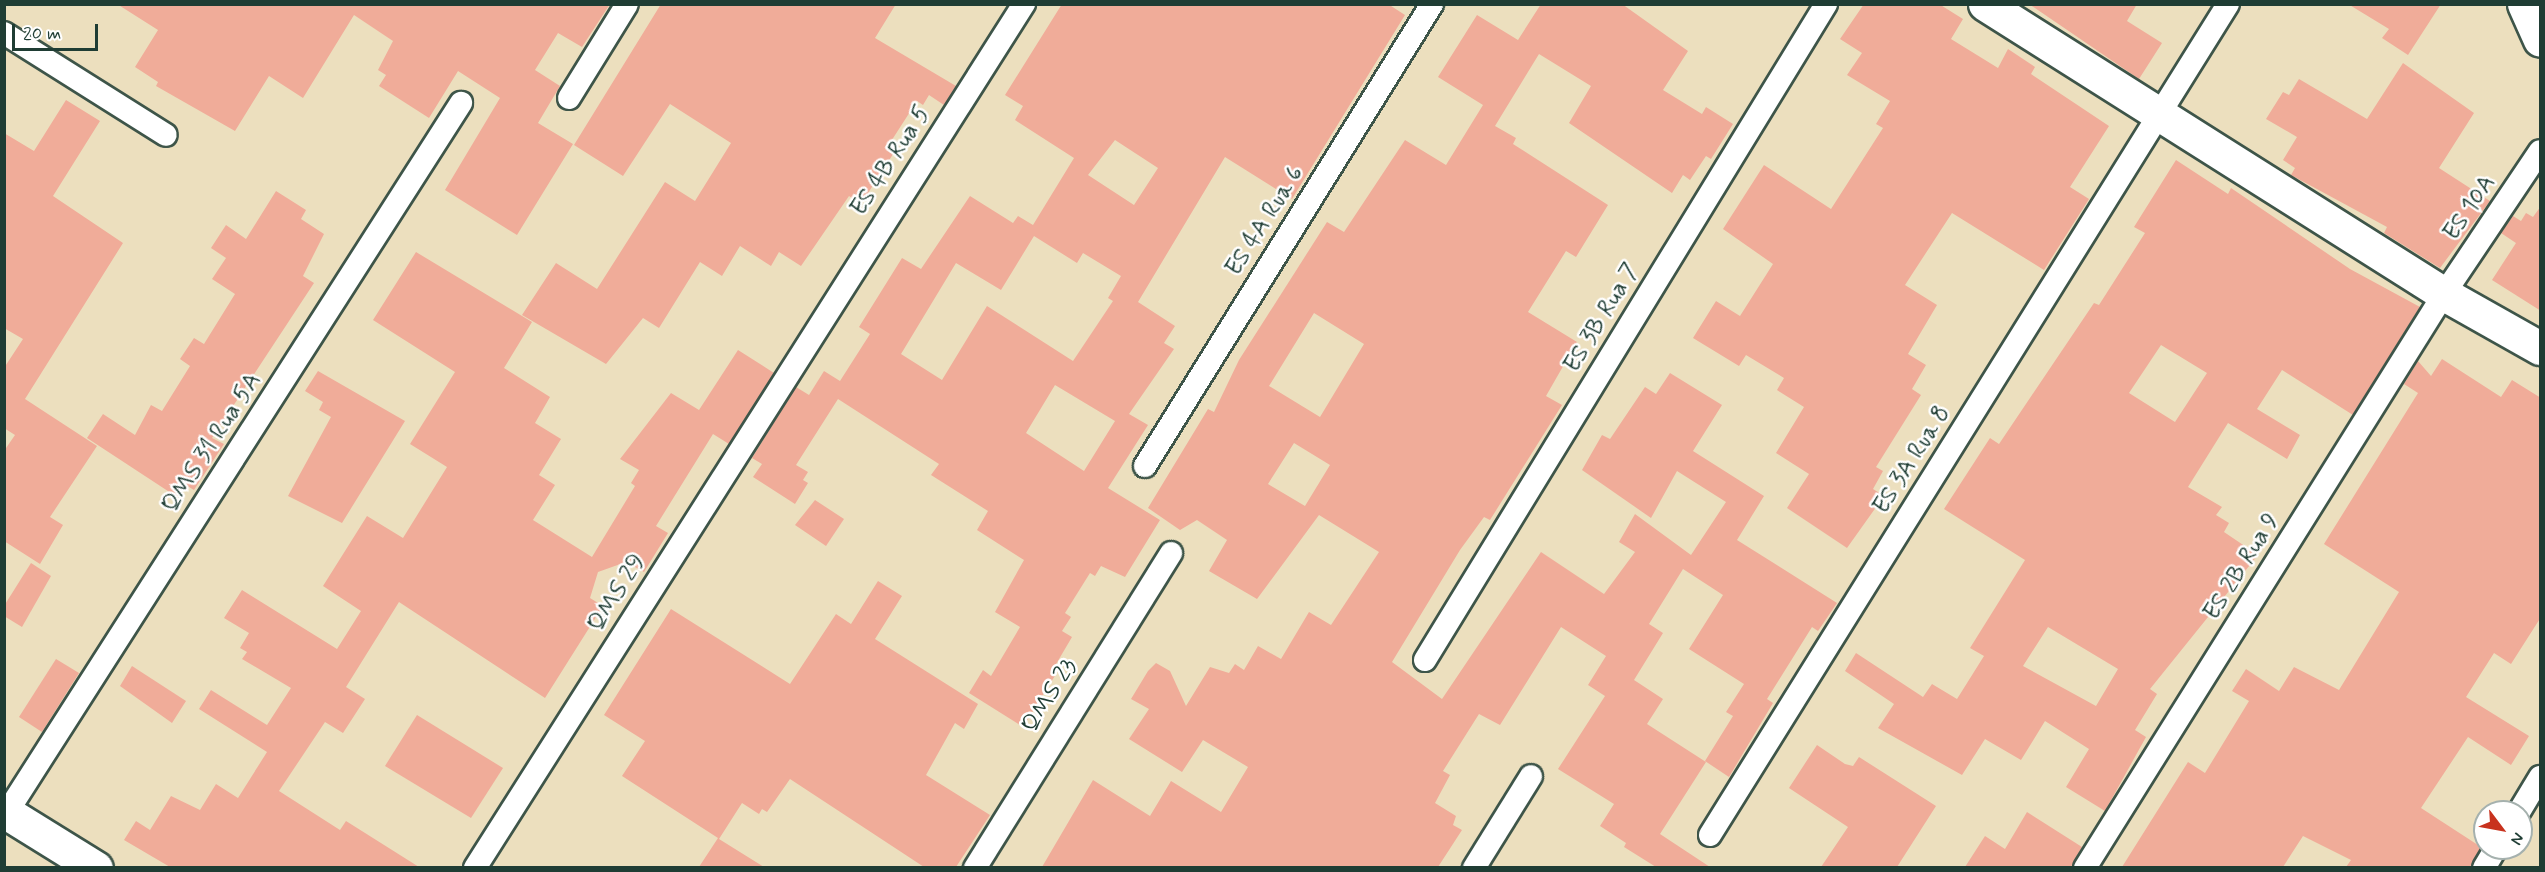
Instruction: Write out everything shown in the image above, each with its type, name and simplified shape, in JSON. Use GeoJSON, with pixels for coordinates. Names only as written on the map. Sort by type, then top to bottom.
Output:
{"type":"FeatureCollection","features":[{"type":"Feature","properties":{"kind":"street"},"geometry":{"type":"LineString","coordinates":[[569,98],[627,4]]}},
{"type":"Feature","properties":{"kind":"street","name":"ES 4B Rua 5"},"geometry":{"type":"LineString","coordinates":[[804,348],[1024,4]]}},
{"type":"Feature","properties":{"kind":"street","name":"ES 4A Rua 6"},"geometry":{"type":"LineString","coordinates":[[1145,466],[1432,4]]}},
{"type":"Feature","properties":{"kind":"street","name":"ES 3B Rua 7"},"geometry":{"type":"LineString","coordinates":[[1425,660],[1826,4]]}},
{"type":"Feature","properties":{"kind":"street"},"geometry":{"type":"LineString","coordinates":[[1984,4],[2444,294],[2541,348]]}},
{"type":"Feature","properties":{"kind":"street","name":"ES 3A Rua 8"},"geometry":{"type":"LineString","coordinates":[[1710,835],[2228,4]]}},
{"type":"Feature","properties":{"kind":"street"},"geometry":{"type":"LineString","coordinates":[[2524,4],[2541,40]]}},
{"type":"Feature","properties":{"kind":"street"},"geometry":{"type":"LineString","coordinates":[[4,33],[166,135]]}},
{"type":"Feature","properties":{"kind":"street","name":"QMS 31 Rua 5A"},"geometry":{"type":"LineString","coordinates":[[5,814],[461,103]]}},
{"type":"Feature","properties":{"kind":"street","name":"ES 10A"},"geometry":{"type":"LineString","coordinates":[[2444,294],[2541,151]]}},
{"type":"Feature","properties":{"kind":"street","name":"ES 2B Rua 9"},"geometry":{"type":"LineString","coordinates":[[2085,867],[2444,294]]}},
{"type":"Feature","properties":{"kind":"street","name":"QMS 29"},"geometry":{"type":"LineString","coordinates":[[475,867],[804,348]]}},
{"type":"Feature","properties":{"kind":"street","name":"QMS 23"},"geometry":{"type":"LineString","coordinates":[[975,867],[1171,553]]}},
{"type":"Feature","properties":{"kind":"street"},"geometry":{"type":"LineString","coordinates":[[1474,867],[1532,776]]}},
{"type":"Feature","properties":{"kind":"street"},"geometry":{"type":"LineString","coordinates":[[2526,800],[2541,777]]}},
{"type":"Feature","properties":{"kind":"street"},"geometry":{"type":"LineString","coordinates":[[5,814],[96,867]]}},
{"type":"Feature","properties":{"kind":"building"},"geometry":{"type":"Polygon","coordinates":[[[117,4],[610,4],[582,47],[558,33],[535,70],[560,86],[538,123],[573,144],[517,235],[445,190],[500,98],[458,71],[429,118],[379,86],[386,75],[378,70],[393,41],[354,15],[303,98],[269,76],[235,131],[156,86],[158,82],[135,67],[158,30],[117,4]]]}},
{"type":"Feature","properties":{"kind":"building"},"geometry":{"type":"Polygon","coordinates":[[[661,4],[896,4],[875,38],[956,86],[944,105],[929,95],[923,105],[917,101],[888,146],[895,151],[861,204],[849,196],[801,266],[779,252],[771,266],[740,246],[722,276],[700,262],[659,328],[643,318],[606,364],[522,315],[556,263],[597,289],[665,182],[695,201],[731,143],[670,104],[623,176],[574,145],[661,4]]]}},
{"type":"Feature","properties":{"kind":"building"},"geometry":{"type":"Polygon","coordinates":[[[1062,4],[1388,4],[1405,15],[1292,199],[1225,157],[1138,302],[1175,326],[1164,343],[1174,349],[1129,414],[1148,425],[1108,488],[1160,520],[1125,577],[1101,566],[1095,576],[1090,573],[1065,613],[1071,617],[1062,631],[1072,637],[1052,671],[1056,674],[1023,727],[969,693],[983,670],[991,676],[1020,627],[995,612],[1024,560],[977,530],[988,511],[931,475],[939,464],[838,399],[796,465],[808,472],[803,480],[808,483],[795,504],[753,477],[762,464],[752,458],[796,387],[809,395],[824,371],[840,381],[870,334],[859,327],[902,258],[921,269],[970,196],[1013,223],[1018,216],[1033,225],[1074,158],[1015,120],[1023,106],[1005,95],[1062,4]],[[1115,140],[1088,175],[1134,205],[1158,168],[1115,140]],[[1034,236],[1001,290],[956,263],[901,354],[942,380],[987,306],[1073,361],[1113,301],[1108,298],[1121,276],[1083,253],[1077,263],[1034,236]],[[1055,385],[1026,433],[1084,471],[1115,421],[1055,385]]]}},
{"type":"Feature","properties":{"kind":"building"},"geometry":{"type":"Polygon","coordinates":[[[1541,4],[1622,4],[1688,51],[1663,90],[1702,114],[1706,107],[1733,124],[1711,159],[1706,156],[1690,180],[1683,175],[1672,193],[1569,123],[1591,86],[1539,54],[1495,126],[1516,138],[1513,144],[1608,205],[1576,257],[1566,251],[1528,312],[1577,342],[1546,396],[1562,405],[1490,520],[1484,517],[1460,550],[1392,662],[1442,699],[1541,552],[1604,594],[1635,552],[1619,542],[1635,514],[1691,555],[1726,502],[1677,471],[1651,518],[1582,470],[1602,435],[1610,439],[1645,387],[1656,394],[1670,373],[1722,405],[1693,451],[1764,496],[1737,540],[1837,603],[1818,631],[1812,627],[1767,699],[1773,703],[1729,777],[1705,761],[1733,716],[1726,712],[1744,684],[1689,649],[1723,595],[1683,569],[1649,624],[1663,633],[1634,680],[1663,699],[1647,724],[1706,762],[1660,834],[1710,867],[1656,867],[1624,847],[1626,843],[1600,826],[1614,804],[1558,769],[1605,696],[1588,685],[1606,656],[1561,627],[1500,725],[1479,714],[1443,771],[1450,775],[1435,803],[1456,816],[1453,825],[1462,830],[1438,867],[1042,867],[1093,780],[1150,816],[1171,781],[1221,812],[1248,767],[1203,740],[1182,772],[1129,739],[1149,709],[1131,699],[1148,671],[1156,663],[1170,671],[1186,706],[1210,667],[1229,673],[1235,664],[1244,670],[1258,646],[1281,659],[1309,612],[1331,625],[1379,552],[1319,515],[1257,599],[1209,571],[1227,540],[1197,520],[1180,530],[1148,508],[1208,409],[1214,412],[1239,360],[1327,222],[1344,232],[1405,140],[1446,165],[1483,105],[1438,77],[1477,15],[1518,40],[1541,4]],[[1314,313],[1269,386],[1320,417],[1364,344],[1314,313]],[[1294,443],[1268,484],[1305,506],[1330,465],[1294,443]]]}},
{"type":"Feature","properties":{"kind":"building"},"geometry":{"type":"Polygon","coordinates":[[[1864,4],[1939,4],[1963,19],[1951,39],[1998,68],[2008,49],[2035,67],[2031,74],[2109,126],[2070,187],[2089,199],[2044,270],[1952,213],[1905,285],[1937,305],[1908,354],[1926,365],[1912,389],[1921,395],[1876,467],[1883,471],[1873,489],[1884,496],[1847,548],[1787,508],[1809,474],[1776,453],[1804,407],[1777,390],[1784,378],[1746,355],[1739,366],[1693,338],[1716,301],[1740,316],[1773,264],[1723,229],[1764,165],[1831,209],[1883,128],[1876,124],[1890,101],[1847,75],[1862,53],[1840,39],[1864,4]]]}},
{"type":"Feature","properties":{"kind":"building"},"geometry":{"type":"Polygon","coordinates":[[[2029,4],[2137,4],[2127,21],[2162,43],[2139,79],[2029,4]]]}},
{"type":"Feature","properties":{"kind":"building"},"geometry":{"type":"Polygon","coordinates":[[[2348,4],[2441,4],[2408,55],[2382,38],[2389,29],[2348,4]]]}},
{"type":"Feature","properties":{"kind":"building"},"geometry":{"type":"Polygon","coordinates":[[[2403,63],[2474,113],[2439,168],[2490,201],[2440,268],[2384,233],[2387,227],[2291,175],[2295,168],[2283,160],[2297,137],[2266,119],[2283,92],[2289,95],[2299,79],[2367,119],[2403,63]]]}},
{"type":"Feature","properties":{"kind":"building"},"geometry":{"type":"Polygon","coordinates":[[[66,100],[100,121],[53,196],[123,243],[25,399],[97,446],[50,517],[63,525],[40,564],[4,541],[4,451],[15,435],[4,428],[4,368],[23,339],[4,328],[4,133],[34,151],[66,100]]]}},
{"type":"Feature","properties":{"kind":"building"},"geometry":{"type":"Polygon","coordinates":[[[2176,160],[2228,194],[2231,188],[2350,269],[2420,307],[2353,415],[2282,370],[2257,409],[2300,435],[2287,459],[2228,423],[2188,487],[2222,507],[2216,515],[2229,523],[2224,532],[2258,555],[2150,689],[2157,694],[2135,730],[2146,737],[2105,811],[2066,787],[2089,749],[2045,721],[2021,760],[1985,739],[1962,775],[1878,728],[1894,704],[1845,671],[1856,653],[1923,697],[1932,684],[1957,699],[1984,656],[1970,648],[2025,560],[1944,509],[1990,438],[1999,444],[2094,303],[2099,305],[2145,233],[2134,227],[2176,160]],[[2161,345],[2129,393],[2175,422],[2207,373],[2161,345]],[[2048,627],[2023,666],[2096,706],[2118,669],[2048,627]]]}},
{"type":"Feature","properties":{"kind":"building"},"geometry":{"type":"Polygon","coordinates":[[[276,191],[306,210],[301,219],[324,234],[303,276],[314,283],[212,438],[224,444],[194,490],[184,484],[177,497],[87,438],[103,414],[135,435],[151,405],[162,411],[190,366],[180,359],[194,338],[204,344],[235,294],[212,279],[226,258],[211,248],[226,225],[246,239],[276,191]]]}},
{"type":"Feature","properties":{"kind":"building"},"geometry":{"type":"Polygon","coordinates":[[[2541,206],[2541,311],[2492,280],[2516,243],[2501,233],[2513,216],[2521,221],[2526,213],[2533,217],[2541,206]]]}},
{"type":"Feature","properties":{"kind":"building"},"geometry":{"type":"Polygon","coordinates":[[[416,252],[532,322],[504,368],[550,397],[535,423],[561,439],[539,475],[555,485],[533,520],[592,557],[635,486],[631,483],[639,470],[620,459],[671,393],[699,410],[738,350],[774,373],[729,444],[713,434],[656,526],[668,533],[644,572],[626,562],[598,572],[590,598],[603,606],[545,698],[399,602],[346,687],[365,699],[343,733],[325,722],[279,791],[340,830],[346,821],[419,867],[170,867],[124,840],[136,821],[150,830],[171,796],[200,810],[216,784],[238,798],[267,752],[199,709],[211,690],[267,725],[291,688],[242,659],[247,652],[240,648],[249,633],[224,618],[242,590],[337,649],[361,611],[323,586],[367,516],[403,538],[447,467],[410,444],[455,372],[373,320],[416,252]]]}},
{"type":"Feature","properties":{"kind":"building"},"geometry":{"type":"Polygon","coordinates":[[[2442,359],[2501,397],[2512,380],[2541,398],[2541,617],[2511,664],[2494,653],[2466,697],[2529,736],[2511,765],[2468,737],[2421,808],[2473,842],[2474,860],[2470,867],[2346,867],[2351,860],[2303,836],[2283,867],[2122,867],[2188,762],[2205,773],[2249,701],[2232,691],[2246,669],[2279,691],[2294,667],[2339,690],[2399,592],[2324,544],[2418,393],[2404,384],[2418,361],[2431,376],[2442,359]]]}},
{"type":"Feature","properties":{"kind":"building"},"geometry":{"type":"Polygon","coordinates":[[[318,371],[405,421],[342,523],[288,496],[331,417],[319,410],[323,402],[305,391],[318,371]]]}},
{"type":"Feature","properties":{"kind":"building"},"geometry":{"type":"Polygon","coordinates":[[[815,500],[844,519],[826,546],[795,525],[815,500]]]}},
{"type":"Feature","properties":{"kind":"building"},"geometry":{"type":"Polygon","coordinates":[[[31,563],[51,576],[22,627],[4,616],[4,606],[31,563]]]}},
{"type":"Feature","properties":{"kind":"building"},"geometry":{"type":"Polygon","coordinates":[[[878,581],[902,596],[875,639],[978,704],[964,729],[955,723],[926,775],[990,815],[956,867],[924,867],[790,779],[767,812],[762,809],[759,814],[742,803],[719,839],[764,867],[699,867],[718,838],[622,776],[645,741],[604,715],[671,609],[790,684],[836,614],[851,624],[878,581]]]}},
{"type":"Feature","properties":{"kind":"building"},"geometry":{"type":"Polygon","coordinates":[[[56,659],[79,673],[42,732],[19,717],[56,659]]]}},
{"type":"Feature","properties":{"kind":"building"},"geometry":{"type":"Polygon","coordinates":[[[132,666],[186,701],[172,723],[120,686],[132,666]]]}},
{"type":"Feature","properties":{"kind":"building"},"geometry":{"type":"Polygon","coordinates":[[[417,715],[503,768],[471,818],[385,766],[417,715]]]}},
{"type":"Feature","properties":{"kind":"building"},"geometry":{"type":"Polygon","coordinates":[[[1817,745],[1845,764],[1853,766],[1859,757],[1936,806],[1897,867],[1821,867],[1848,827],[1789,788],[1817,745]]]}},
{"type":"Feature","properties":{"kind":"building"},"geometry":{"type":"Polygon","coordinates":[[[2027,812],[2082,847],[2071,867],[1965,867],[1985,836],[2005,849],[2027,812]]]}}]}
